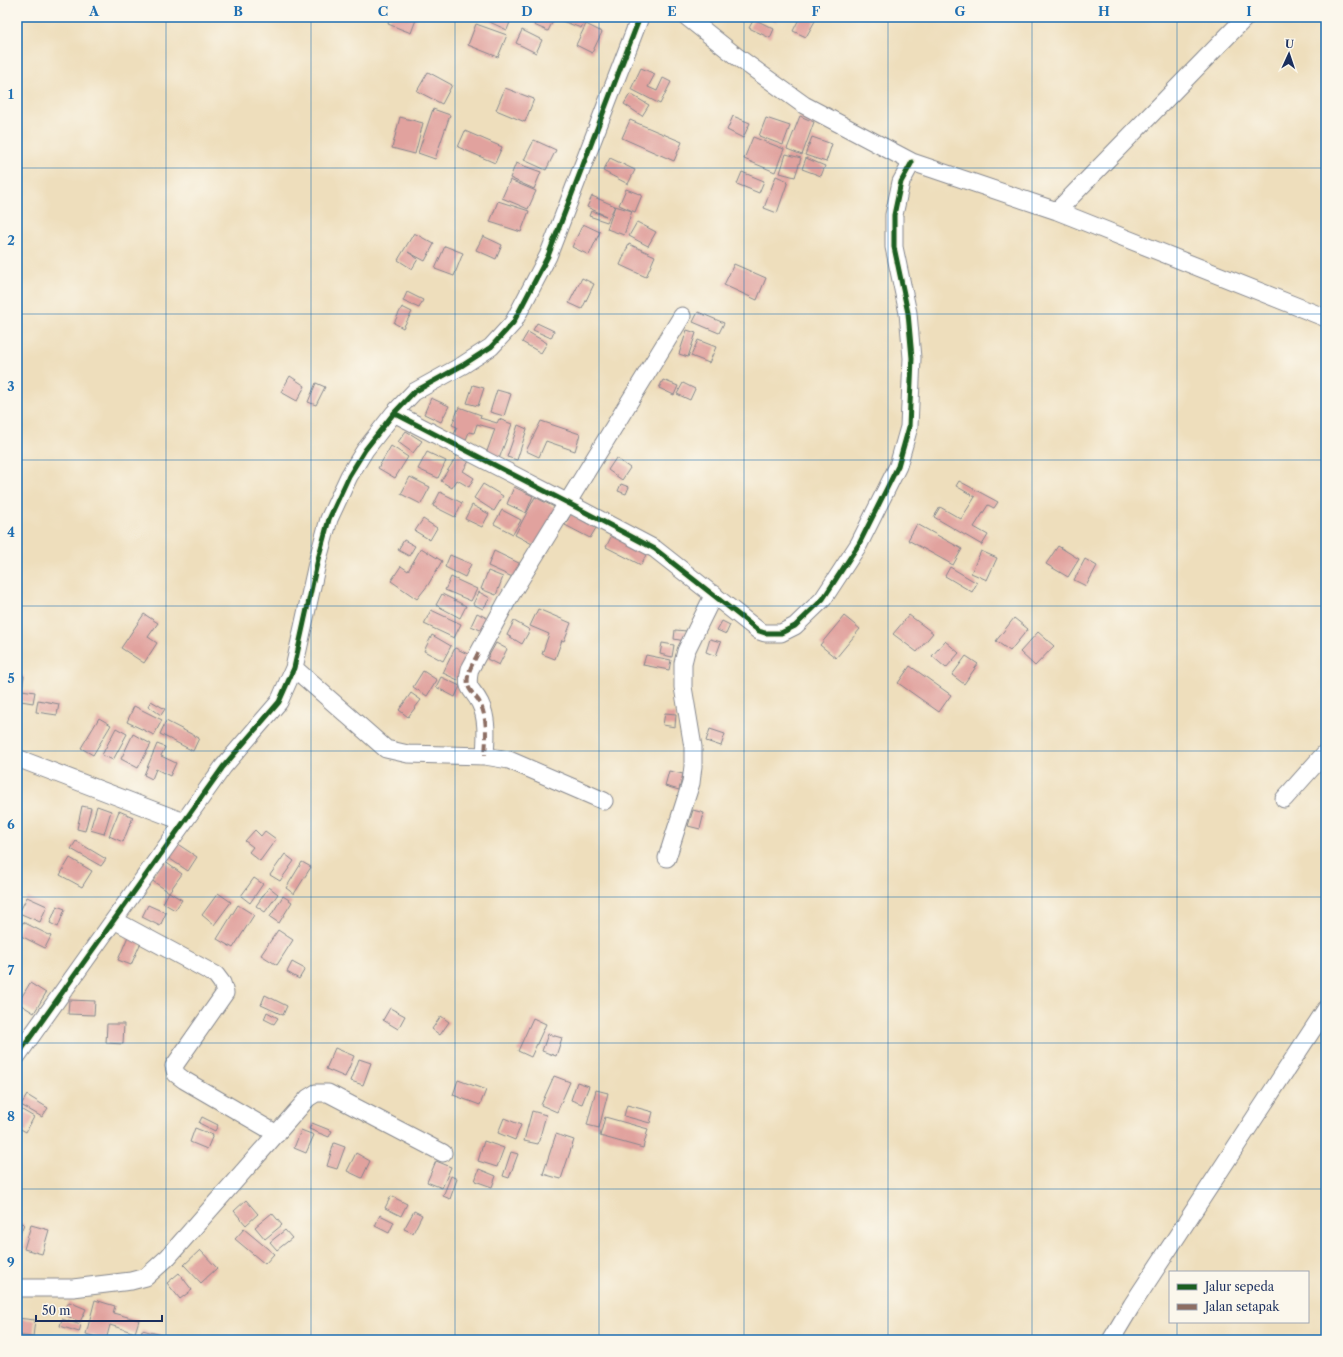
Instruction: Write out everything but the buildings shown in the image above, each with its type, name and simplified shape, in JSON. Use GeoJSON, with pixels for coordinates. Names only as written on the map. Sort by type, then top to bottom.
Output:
{"type":"FeatureCollection","features":[{"type":"Feature","properties":{"kind":"street"},"geometry":{"type":"LineString","coordinates":[[17,1056],[223,768],[279,702],[294,668],[318,559],[329,519],[349,476],[365,450],[394,413],[414,392],[491,347],[513,324],[548,256],[640,17]]}},
{"type":"Feature","properties":{"kind":"street"},"geometry":{"type":"LineString","coordinates":[[687,17],[736,56],[804,105],[912,162],[1057,211],[1326,318]]}},
{"type":"Feature","properties":{"kind":"street"},"geometry":{"type":"LineString","coordinates":[[1057,211],[1246,17]]}},
{"type":"Feature","properties":{"kind":"street"},"geometry":{"type":"LineString","coordinates":[[394,413],[655,550],[714,594],[759,631],[766,633],[781,633],[795,626],[824,599],[859,544],[898,466],[909,427],[912,358],[908,313],[894,247],[894,215],[901,182],[912,162]]}},
{"type":"Feature","properties":{"kind":"street"},"geometry":{"type":"LineString","coordinates":[[485,756],[487,730],[480,703],[470,689],[467,680],[470,669],[507,601],[682,316]]}},
{"type":"Feature","properties":{"kind":"street"},"geometry":{"type":"LineString","coordinates":[[667,858],[692,783],[693,747],[683,687],[683,663],[686,651],[714,594]]}},
{"type":"Feature","properties":{"kind":"street"},"geometry":{"type":"LineString","coordinates":[[294,668],[386,749],[408,754],[485,756],[509,760],[604,801]]}},
{"type":"Feature","properties":{"kind":"street"},"geometry":{"type":"LineString","coordinates":[[1284,799],[1326,752]]}},
{"type":"Feature","properties":{"kind":"street"},"geometry":{"type":"LineString","coordinates":[[17,758],[184,822]]}},
{"type":"Feature","properties":{"kind":"street"},"geometry":{"type":"LineString","coordinates":[[114,920],[216,975],[226,993],[174,1066],[176,1074],[277,1134]]}},
{"type":"Feature","properties":{"kind":"street"},"geometry":{"type":"LineString","coordinates":[[1111,1340],[1132,1305],[1326,1009]]}},
{"type":"Feature","properties":{"kind":"street"},"geometry":{"type":"LineString","coordinates":[[17,1288],[74,1288],[131,1281],[146,1277],[168,1257],[308,1098],[316,1093],[328,1093],[443,1153]]}},
{"type":"Feature","properties":{"kind":"marked path"},"geometry":{"type":"LineString","coordinates":[[478,653],[468,675],[468,684],[470,690],[479,701],[483,709],[486,729],[485,756]]}},
{"type":"Feature","properties":{"kind":"cycle path"},"geometry":{"type":"LineString","coordinates":[[17,1056],[223,767],[279,702],[294,668],[318,559],[329,519],[349,476],[365,450],[394,413],[414,392],[463,365],[491,347],[513,323],[548,256],[640,17]]}},
{"type":"Feature","properties":{"kind":"cycle path"},"geometry":{"type":"LineString","coordinates":[[394,413],[655,549],[759,631],[765,633],[781,633],[795,626],[823,599],[859,544],[898,466],[909,427],[912,358],[908,313],[894,247],[894,215],[901,182],[912,162]]}}]}
